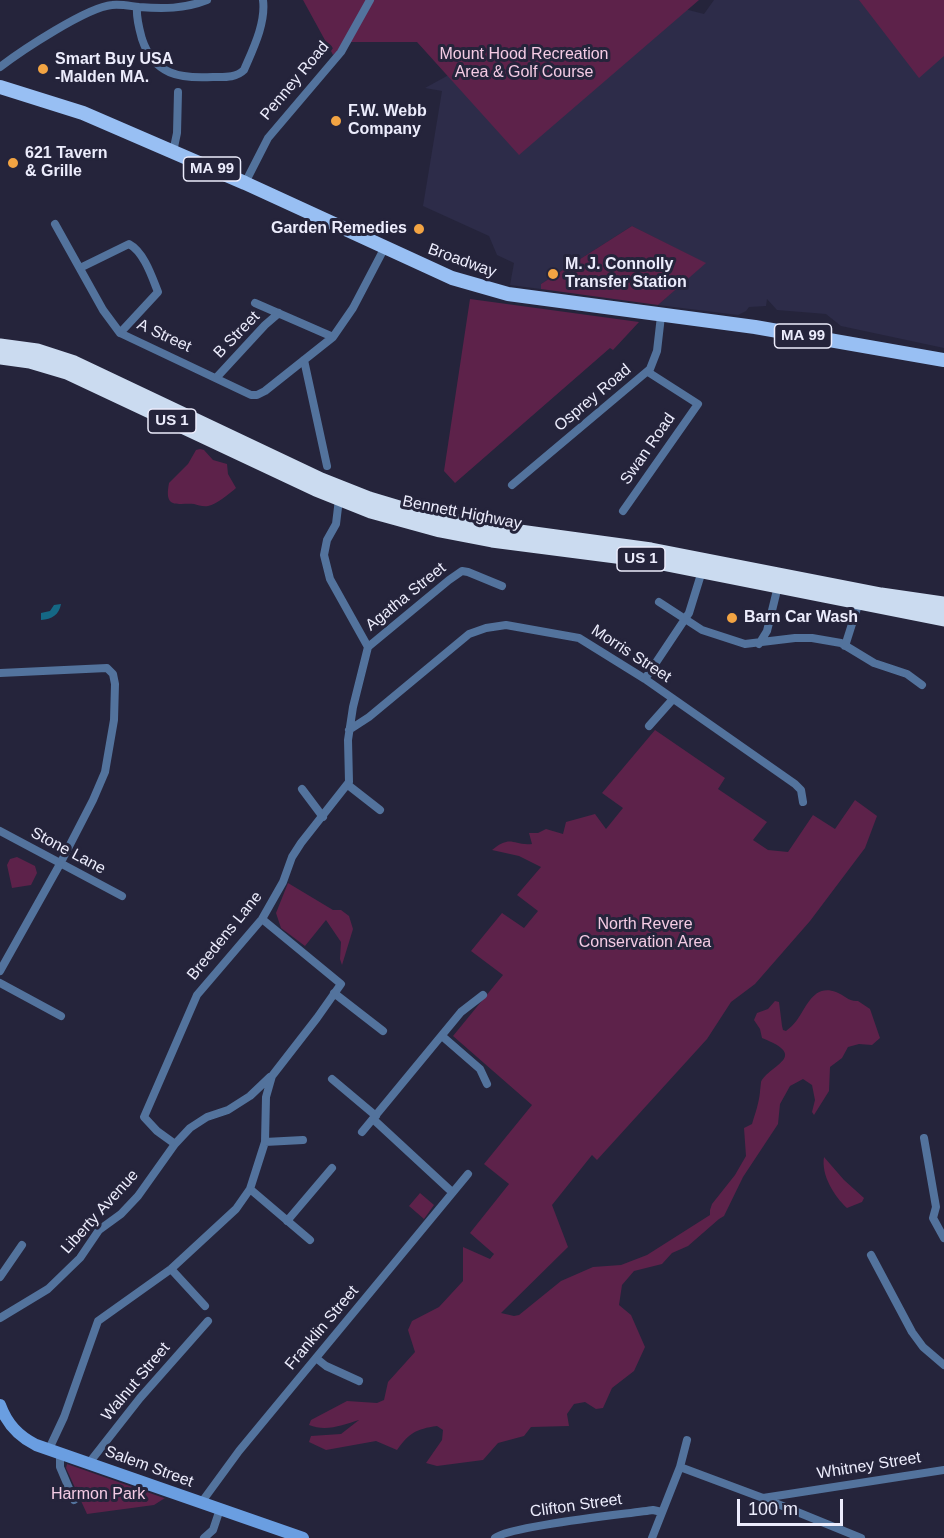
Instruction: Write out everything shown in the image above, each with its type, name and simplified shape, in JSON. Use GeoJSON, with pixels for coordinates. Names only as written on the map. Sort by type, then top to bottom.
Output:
{"type":"FeatureCollection","features":[{"type":"Feature","properties":{"kind":"highway","name":"Bennett Highway"},"geometry":{"type":"LineString","coordinates":[[0,346],[37,351],[74,363],[321,480],[369,499],[419,514],[483,527],[651,550],[881,595],[941,603]]}},
{"type":"Feature","properties":{"kind":"highway","name":"Bennett Highway"},"geometry":{"type":"LineString","coordinates":[[0,357],[43,364],[80,377],[339,499],[390,517],[447,532],[621,556],[944,619]]}},
{"type":"Feature","properties":{"kind":"main road","name":"Broadway"},"geometry":{"type":"LineString","coordinates":[[0,87],[82,112],[245,183],[452,278],[489,290],[545,300],[755,327],[944,360]]}},
{"type":"Feature","properties":{"kind":"main road","name":"Salem Street"},"geometry":{"type":"LineString","coordinates":[[1,1413],[22,1437],[54,1451],[303,1538]]}},
{"type":"Feature","properties":{"kind":"street"},"geometry":{"type":"LineString","coordinates":[[0,67],[79,17],[102,7],[123,2],[137,7],[169,9],[207,0]]}},
{"type":"Feature","properties":{"kind":"street"},"geometry":{"type":"LineString","coordinates":[[137,7],[138,25],[148,54],[165,70],[179,76],[230,77],[242,73],[249,60],[260,27],[264,9],[263,0]]}},
{"type":"Feature","properties":{"kind":"street","name":"Penney Road"},"geometry":{"type":"LineString","coordinates":[[245,183],[268,138],[341,52],[370,0]]}},
{"type":"Feature","properties":{"kind":"street"},"geometry":{"type":"LineString","coordinates":[[173,152],[177,133],[178,92]]}},
{"type":"Feature","properties":{"kind":"street","name":"A Street"},"geometry":{"type":"LineString","coordinates":[[55,224],[103,310],[120,333],[251,395],[265,391],[304,360]]}},
{"type":"Feature","properties":{"kind":"street"},"geometry":{"type":"LineString","coordinates":[[80,268],[129,244],[135,247],[151,274],[158,292],[120,333]]}},
{"type":"Feature","properties":{"kind":"street"},"geometry":{"type":"LineString","coordinates":[[327,466],[304,360],[333,338],[353,308],[385,247]]}},
{"type":"Feature","properties":{"kind":"street","name":"B Street"},"geometry":{"type":"LineString","coordinates":[[255,303],[333,338]]}},
{"type":"Feature","properties":{"kind":"street","name":"B Street"},"geometry":{"type":"LineString","coordinates":[[217,377],[279,313]]}},
{"type":"Feature","properties":{"kind":"street","name":"Osprey Road"},"geometry":{"type":"LineString","coordinates":[[512,485],[648,372],[655,361],[661,316]]}},
{"type":"Feature","properties":{"kind":"street","name":"Swan Road"},"geometry":{"type":"LineString","coordinates":[[623,511],[698,404],[648,372]]}},
{"type":"Feature","properties":{"kind":"street"},"geometry":{"type":"LineString","coordinates":[[339,499],[336,524],[327,540],[324,555],[330,579],[368,647],[353,707],[348,740],[350,776],[348,784],[380,810]]}},
{"type":"Feature","properties":{"kind":"street","name":"Agatha Street"},"geometry":{"type":"LineString","coordinates":[[368,647],[462,571],[502,586]]}},
{"type":"Feature","properties":{"kind":"street"},"geometry":{"type":"LineString","coordinates":[[645,679],[685,620],[693,604],[702,571]]}},
{"type":"Feature","properties":{"kind":"street"},"geometry":{"type":"LineString","coordinates":[[759,644],[767,631],[778,586]]}},
{"type":"Feature","properties":{"kind":"street"},"geometry":{"type":"LineString","coordinates":[[659,602],[708,633],[745,644],[804,638],[841,643],[874,663],[909,671],[922,685]]}},
{"type":"Feature","properties":{"kind":"street"},"geometry":{"type":"LineString","coordinates":[[845,646],[859,602]]}},
{"type":"Feature","properties":{"kind":"street","name":"Morris Street"},"geometry":{"type":"LineString","coordinates":[[350,730],[470,634],[486,628],[516,626],[577,637],[645,679],[795,784],[802,794],[803,802]]}},
{"type":"Feature","properties":{"kind":"street"},"geometry":{"type":"LineString","coordinates":[[0,673],[107,668],[113,674],[115,684],[114,720],[105,772],[60,864],[0,971]]}},
{"type":"Feature","properties":{"kind":"street"},"geometry":{"type":"LineString","coordinates":[[649,726],[673,699]]}},
{"type":"Feature","properties":{"kind":"street","name":"Breedens Lane"},"geometry":{"type":"LineString","coordinates":[[175,1144],[157,1131],[144,1117],[197,995],[262,919],[283,882],[292,857],[348,784]]}},
{"type":"Feature","properties":{"kind":"street"},"geometry":{"type":"LineString","coordinates":[[302,789],[323,817]]}},
{"type":"Feature","properties":{"kind":"street","name":"Stone Lane"},"geometry":{"type":"LineString","coordinates":[[0,831],[122,896]]}},
{"type":"Feature","properties":{"kind":"street"},"geometry":{"type":"LineString","coordinates":[[74,1500],[54,1451],[98,1321],[171,1269],[236,1209],[250,1189],[265,1142],[266,1097],[272,1076],[341,984],[262,919]]}},
{"type":"Feature","properties":{"kind":"street"},"geometry":{"type":"LineString","coordinates":[[0,983],[61,1016]]}},
{"type":"Feature","properties":{"kind":"street"},"geometry":{"type":"LineString","coordinates":[[334,993],[383,1031]]}},
{"type":"Feature","properties":{"kind":"street"},"geometry":{"type":"LineString","coordinates":[[362,1132],[461,1012],[483,995]]}},
{"type":"Feature","properties":{"kind":"street"},"geometry":{"type":"LineString","coordinates":[[442,1036],[480,1069],[487,1084]]}},
{"type":"Feature","properties":{"kind":"street","name":"Liberty Avenue"},"geometry":{"type":"LineString","coordinates":[[0,1318],[48,1289],[72,1266],[99,1230],[122,1214],[138,1196],[175,1144],[190,1128],[207,1117],[228,1110],[250,1096],[272,1076]]}},
{"type":"Feature","properties":{"kind":"street"},"geometry":{"type":"LineString","coordinates":[[332,1080],[452,1192]]}},
{"type":"Feature","properties":{"kind":"street"},"geometry":{"type":"LineString","coordinates":[[924,1138],[936,1207],[933,1218],[944,1238]]}},
{"type":"Feature","properties":{"kind":"street"},"geometry":{"type":"LineString","coordinates":[[265,1142],[303,1140]]}},
{"type":"Feature","properties":{"kind":"street"},"geometry":{"type":"LineString","coordinates":[[287,1221],[332,1168]]}},
{"type":"Feature","properties":{"kind":"street","name":"Franklin Street"},"geometry":{"type":"LineString","coordinates":[[201,1503],[239,1451],[468,1174]]}},
{"type":"Feature","properties":{"kind":"street"},"geometry":{"type":"LineString","coordinates":[[250,1189],[310,1240]]}},
{"type":"Feature","properties":{"kind":"street"},"geometry":{"type":"LineString","coordinates":[[0,1277],[22,1245]]}},
{"type":"Feature","properties":{"kind":"street"},"geometry":{"type":"LineString","coordinates":[[871,1255],[912,1332],[923,1347],[944,1365]]}},
{"type":"Feature","properties":{"kind":"street"},"geometry":{"type":"LineString","coordinates":[[171,1269],[205,1306]]}},
{"type":"Feature","properties":{"kind":"street","name":"Walnut Street"},"geometry":{"type":"LineString","coordinates":[[89,1463],[140,1398],[208,1321]]}},
{"type":"Feature","properties":{"kind":"street"},"geometry":{"type":"LineString","coordinates":[[316,1358],[326,1366],[359,1381]]}},
{"type":"Feature","properties":{"kind":"street"},"geometry":{"type":"LineString","coordinates":[[652,1538],[680,1467],[687,1440]]}},
{"type":"Feature","properties":{"kind":"street"},"geometry":{"type":"LineString","coordinates":[[680,1467],[861,1538]]}},
{"type":"Feature","properties":{"kind":"street","name":"Whitney Street"},"geometry":{"type":"LineString","coordinates":[[763,1498],[944,1470]]}},
{"type":"Feature","properties":{"kind":"street"},"geometry":{"type":"LineString","coordinates":[[204,1538],[212,1531],[220,1509]]}},
{"type":"Feature","properties":{"kind":"street","name":"Clifton Street"},"geometry":{"type":"LineString","coordinates":[[495,1538],[514,1531],[566,1522],[652,1510],[662,1512]]}},
{"type":"Feature","properties":{"kind":"shaded area"},"geometry":{"type":"Polygon","coordinates":[[[714,0],[944,0],[944,348],[841,326],[826,314],[777,310],[767,299],[766,306],[749,307],[738,315],[658,305],[705,263],[632,226],[541,284],[541,289],[510,285],[514,263],[497,255],[489,236],[423,206],[442,91],[425,88],[456,71],[673,6],[704,14],[714,0]]]}},
{"type":"Feature","properties":{"kind":"green space","name":"Mount Hood Recreation Area & Golf Course"},"geometry":{"type":"Polygon","coordinates":[[[303,0],[699,0],[519,155],[417,42],[348,42],[333,55],[331,51],[333,48],[326,42],[303,0]]]}},
{"type":"Feature","properties":{"kind":"green space"},"geometry":{"type":"Polygon","coordinates":[[[859,0],[944,0],[944,56],[919,78],[859,0]]]}},
{"type":"Feature","properties":{"kind":"green space"},"geometry":{"type":"Polygon","coordinates":[[[632,226],[706,263],[658,305],[541,289],[541,284],[632,226]]]}},
{"type":"Feature","properties":{"kind":"green space"},"geometry":{"type":"Polygon","coordinates":[[[470,299],[639,322],[613,350],[610,348],[455,483],[444,471],[470,299]]]}},
{"type":"Feature","properties":{"kind":"green space"},"geometry":{"type":"Polygon","coordinates":[[[196,450],[204,450],[213,460],[227,464],[228,474],[236,488],[208,506],[173,503],[168,497],[169,483],[188,464],[196,450]]]}},
{"type":"Feature","properties":{"kind":"green space","name":"North Revere Conservation Area"},"geometry":{"type":"Polygon","coordinates":[[[655,730],[725,778],[718,789],[767,822],[753,840],[768,850],[788,852],[813,815],[835,829],[855,800],[877,816],[865,848],[810,921],[755,984],[731,1002],[707,1039],[597,1160],[592,1155],[552,1205],[568,1247],[501,1313],[519,1315],[561,1281],[593,1267],[621,1265],[647,1255],[710,1215],[712,1204],[735,1175],[746,1156],[744,1128],[752,1124],[759,1100],[761,1082],[785,1056],[783,1050],[762,1038],[760,1029],[754,1020],[757,1013],[768,1009],[775,1001],[779,1002],[782,1026],[786,1031],[816,994],[828,990],[858,1001],[870,1009],[880,1038],[872,1045],[859,1044],[848,1047],[842,1058],[830,1067],[829,1091],[814,1115],[812,1112],[815,1100],[812,1085],[803,1079],[790,1086],[780,1104],[778,1124],[743,1177],[724,1216],[688,1246],[672,1253],[662,1264],[634,1271],[622,1285],[619,1305],[631,1315],[645,1347],[634,1371],[612,1388],[603,1408],[596,1409],[585,1402],[574,1404],[567,1414],[569,1426],[531,1427],[524,1436],[498,1443],[483,1460],[437,1466],[426,1463],[442,1440],[443,1430],[437,1426],[414,1433],[397,1450],[376,1441],[326,1450],[309,1442],[311,1436],[341,1434],[359,1420],[322,1428],[309,1425],[311,1420],[347,1401],[377,1403],[384,1400],[388,1382],[415,1352],[408,1330],[412,1321],[439,1307],[463,1281],[463,1247],[490,1259],[494,1254],[470,1233],[509,1184],[484,1164],[532,1105],[453,1036],[503,975],[471,951],[502,913],[524,928],[538,911],[517,895],[541,867],[519,856],[492,850],[508,842],[532,844],[529,833],[538,833],[546,829],[563,834],[566,822],[595,814],[606,829],[623,808],[602,793],[655,730]]]}},
{"type":"Feature","properties":{"kind":"green space"},"geometry":{"type":"Polygon","coordinates":[[[17,857],[35,866],[37,873],[31,885],[12,888],[7,865],[10,859],[17,857]]]}},
{"type":"Feature","properties":{"kind":"green space"},"geometry":{"type":"Polygon","coordinates":[[[288,883],[333,910],[341,910],[349,916],[353,929],[342,965],[341,942],[326,920],[305,946],[281,928],[276,913],[288,883]]]}},
{"type":"Feature","properties":{"kind":"green space"},"geometry":{"type":"Polygon","coordinates":[[[824,1157],[864,1198],[862,1202],[847,1208],[842,1203],[827,1178],[824,1157]]]}},
{"type":"Feature","properties":{"kind":"green space"},"geometry":{"type":"Polygon","coordinates":[[[420,1193],[434,1205],[424,1219],[409,1206],[420,1193]]]}},
{"type":"Feature","properties":{"kind":"green space","name":"Harmon Park"},"geometry":{"type":"Polygon","coordinates":[[[67,1464],[165,1498],[154,1505],[87,1514],[66,1468],[67,1464]]]}},
{"type":"Feature","properties":{"kind":"water"},"geometry":{"type":"Polygon","coordinates":[[[61,604],[54,616],[41,620],[41,613],[50,611],[54,605],[61,604]]]}},
{"type":"Feature","properties":{"kind":"place","name":"Smart Buy USA -Malden MA."},"geometry":{"type":"Point","coordinates":[43,69]}},
{"type":"Feature","properties":{"kind":"place","name":"F.W. Webb Company"},"geometry":{"type":"Point","coordinates":[336,121]}},
{"type":"Feature","properties":{"kind":"place","name":"621 Tavern & Grille"},"geometry":{"type":"Point","coordinates":[13,163]}},
{"type":"Feature","properties":{"kind":"place","name":"Garden Remedies"},"geometry":{"type":"Point","coordinates":[419,229]}},
{"type":"Feature","properties":{"kind":"place","name":"M. J. Connolly Transfer Station"},"geometry":{"type":"Point","coordinates":[553,274]}},
{"type":"Feature","properties":{"kind":"place","name":"Barn Car Wash"},"geometry":{"type":"Point","coordinates":[732,618]}}]}
